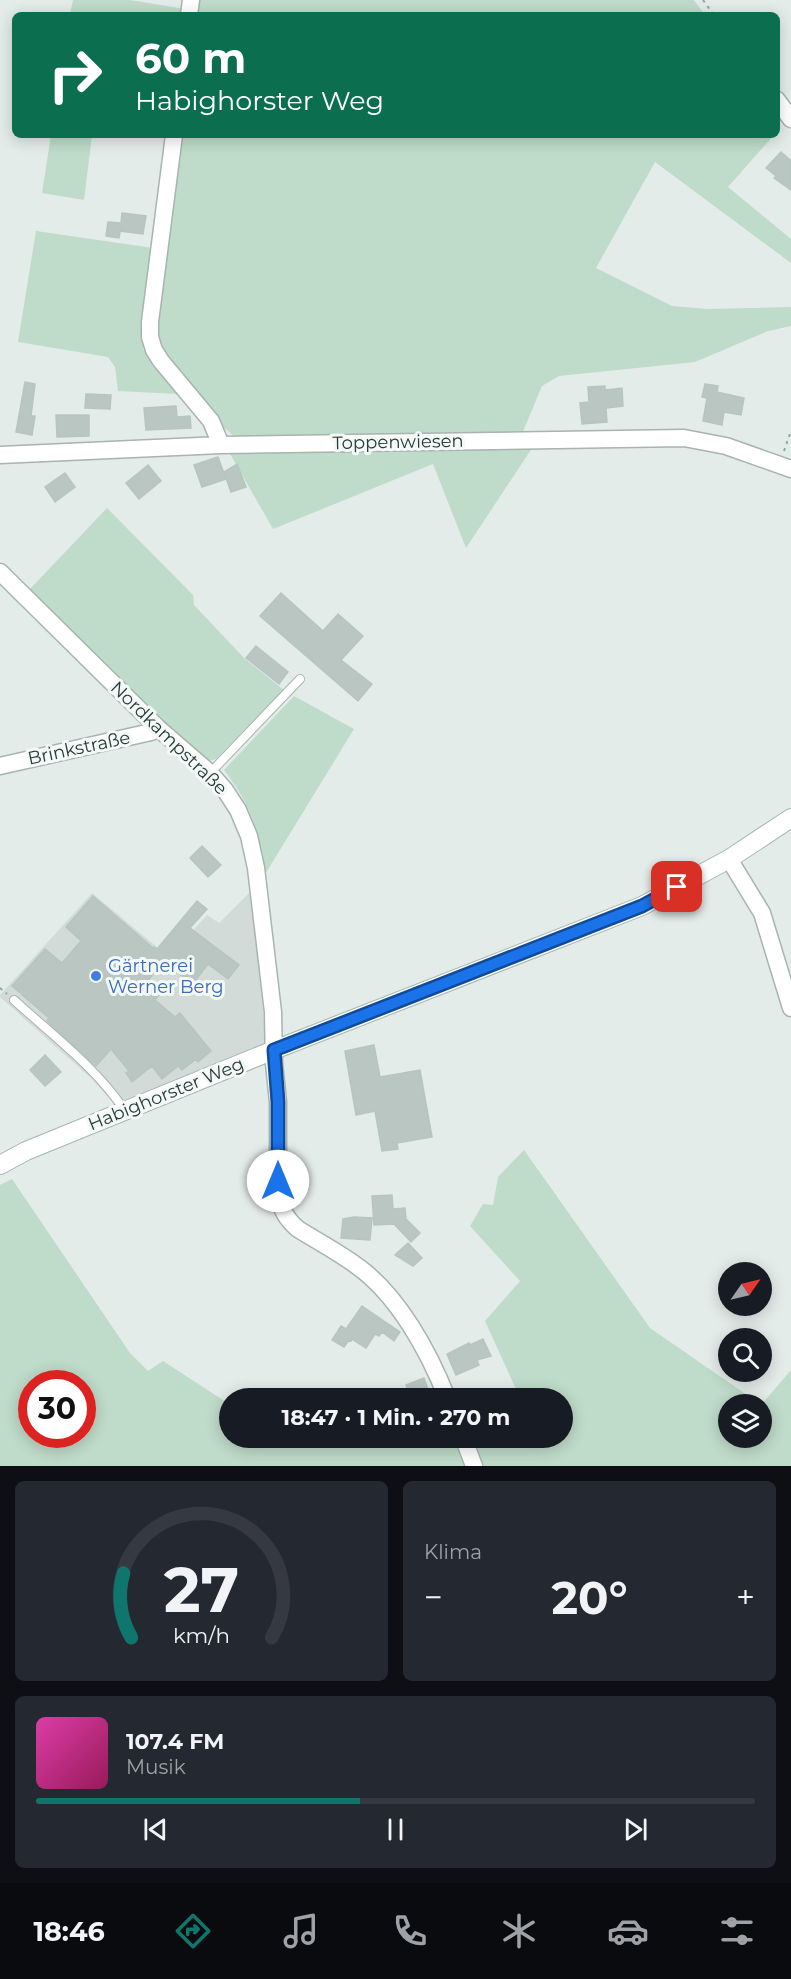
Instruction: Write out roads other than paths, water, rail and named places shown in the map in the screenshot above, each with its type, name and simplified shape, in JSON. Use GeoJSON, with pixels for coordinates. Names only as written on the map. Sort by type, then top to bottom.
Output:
{"type":"FeatureCollection","features":[{"type":"Feature","properties":{"kind":"street"},"geometry":{"type":"LineString","coordinates":[[780,104],[791,119]]}},
{"type":"Feature","properties":{"kind":"street"},"geometry":{"type":"LineString","coordinates":[[174,138],[150,322],[150,338],[161,361],[211,421],[221,445]]}},
{"type":"Feature","properties":{"kind":"street","name":"Toppenwiesen"},"geometry":{"type":"LineString","coordinates":[[0,455],[221,445],[684,438],[726,446],[785,467]]}},
{"type":"Feature","properties":{"kind":"street","name":"Nordkampstraße"},"geometry":{"type":"LineString","coordinates":[[0,572],[158,728],[210,772],[238,810],[249,836],[256,868],[273,1011],[278,1102],[278,1196],[282,1211],[298,1229],[358,1266],[399,1308],[413,1329],[442,1388]]}},
{"type":"Feature","properties":{"kind":"street","name":"Brinkstraße"},"geometry":{"type":"LineString","coordinates":[[0,766],[151,732],[158,728]]}},
{"type":"Feature","properties":{"kind":"street","name":"Habighorster Weg"},"geometry":{"type":"LineString","coordinates":[[0,1165],[26,1151],[274,1050],[642,906],[729,859],[791,818]]}},
{"type":"Feature","properties":{"kind":"street"},"geometry":{"type":"LineString","coordinates":[[729,859],[762,913],[791,1008]]}},
{"type":"Feature","properties":{"kind":"street"},"geometry":{"type":"LineString","coordinates":[[467,1448],[474,1466]]}},
{"type":"Feature","properties":{"kind":"lane"},"geometry":{"type":"LineString","coordinates":[[210,772],[300,679]]}},
{"type":"Feature","properties":{"kind":"lane"},"geometry":{"type":"LineString","coordinates":[[14,1000],[110,1089],[124,1111]]}},
{"type":"Feature","properties":{"kind":"place","name":"Gärtnerei Werner Berg"},"geometry":{"type":"Point","coordinates":[96,976]}}]}
